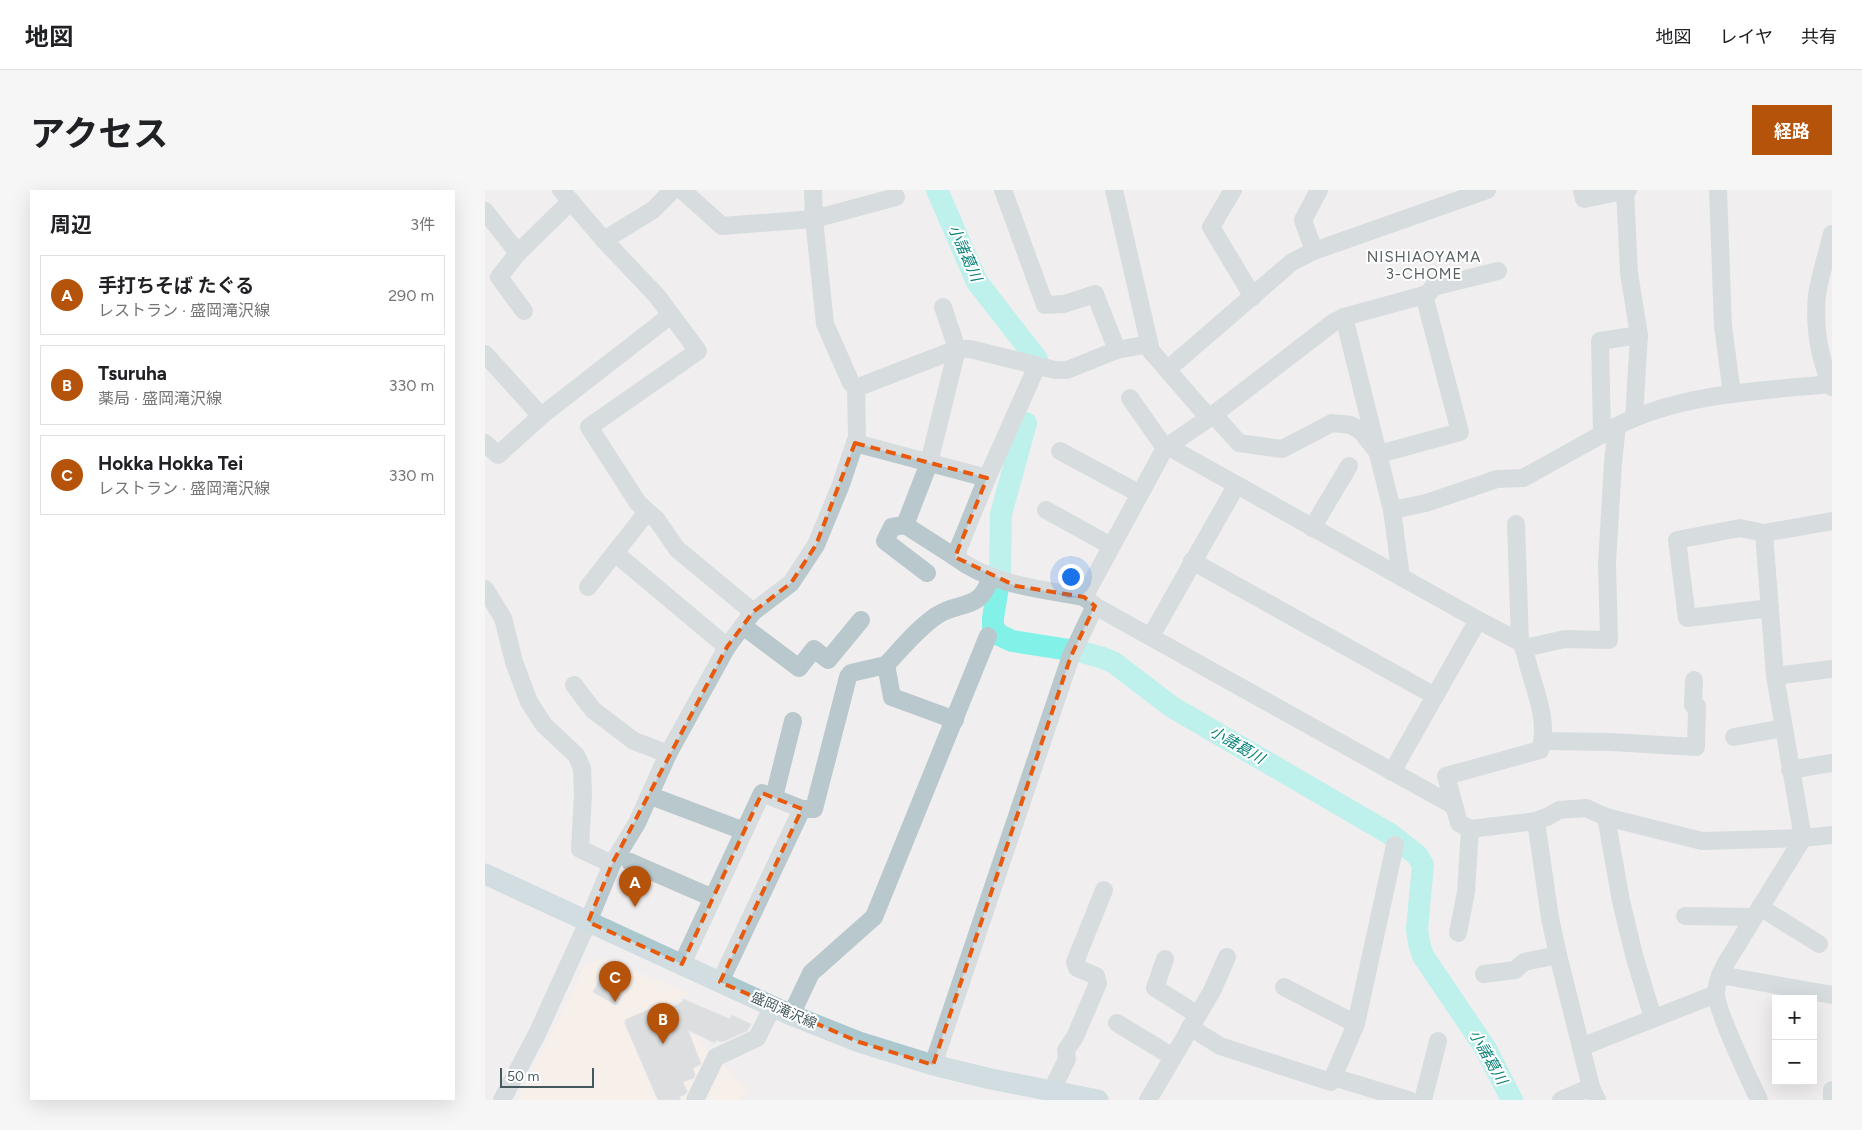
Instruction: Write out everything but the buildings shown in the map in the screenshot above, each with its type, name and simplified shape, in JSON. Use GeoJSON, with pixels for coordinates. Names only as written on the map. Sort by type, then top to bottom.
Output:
{"type":"FeatureCollection","features":[{"type":"Feature","properties":{"kind":"main road","name":"盛岡滝沢線"},"geometry":{"type":"LineString","coordinates":[[485,874],[782,1011],[859,1042],[933,1065],[1061,1096],[1098,1100]]}},
{"type":"Feature","properties":{"kind":"street"},"geometry":{"type":"LineString","coordinates":[[604,240],[653,210],[673,190]]}},
{"type":"Feature","properties":{"kind":"street"},"geometry":{"type":"LineString","coordinates":[[682,190],[722,226],[814,219],[896,197]]}},
{"type":"Feature","properties":{"kind":"street"},"geometry":{"type":"LineString","coordinates":[[813,190],[814,219],[825,324],[851,384],[856,388]]}},
{"type":"Feature","properties":{"kind":"street"},"geometry":{"type":"LineString","coordinates":[[1003,190],[1045,305],[1064,304],[1095,294],[1117,350]]}},
{"type":"Feature","properties":{"kind":"street"},"geometry":{"type":"LineString","coordinates":[[1113,190],[1151,351],[1212,417],[1239,443],[1282,449],[1332,423],[1351,425],[1361,431],[1379,454]]}},
{"type":"Feature","properties":{"kind":"street"},"geometry":{"type":"LineString","coordinates":[[1233,190],[1211,227],[1253,297]]}},
{"type":"Feature","properties":{"kind":"street"},"geometry":{"type":"LineString","coordinates":[[1313,251],[1303,220],[1319,190]]}},
{"type":"Feature","properties":{"kind":"street"},"geometry":{"type":"LineString","coordinates":[[1168,370],[1292,262],[1313,251],[1487,190]]}},
{"type":"Feature","properties":{"kind":"street"},"geometry":{"type":"LineString","coordinates":[[1582,190],[1584,199],[1627,190],[1629,273],[1639,335],[1634,418]]}},
{"type":"Feature","properties":{"kind":"street"},"geometry":{"type":"LineString","coordinates":[[1718,190],[1723,326],[1732,394]]}},
{"type":"Feature","properties":{"kind":"street"},"geometry":{"type":"LineString","coordinates":[[524,311],[499,276],[566,195],[604,240],[657,296],[698,351],[589,427],[638,503],[657,520],[677,549],[799,668],[814,649],[828,660],[861,620]]}},
{"type":"Feature","properties":{"kind":"street"},"geometry":{"type":"LineString","coordinates":[[485,211],[518,253]]}},
{"type":"Feature","properties":{"kind":"street"},"geometry":{"type":"LineString","coordinates":[[1392,510],[1426,503],[1497,479],[1523,478],[1634,418],[1693,400],[1732,394],[1831,385],[1820,356],[1816,320],[1817,294],[1832,234]]}},
{"type":"Feature","properties":{"kind":"street"},"geometry":{"type":"LineString","coordinates":[[933,1065],[1089,601],[1111,546],[1167,448],[1212,417],[1334,322],[1344,317],[1428,294],[1433,287],[1498,271]]}},
{"type":"Feature","properties":{"kind":"street"},"geometry":{"type":"LineString","coordinates":[[1379,454],[1460,432],[1424,295]]}},
{"type":"Feature","properties":{"kind":"street"},"geometry":{"type":"LineString","coordinates":[[905,525],[929,463],[957,349],[943,307]]}},
{"type":"Feature","properties":{"kind":"street"},"geometry":{"type":"LineString","coordinates":[[485,443],[498,455],[541,416],[671,315]]}},
{"type":"Feature","properties":{"kind":"street"},"geometry":{"type":"LineString","coordinates":[[1344,317],[1392,510],[1401,577]]}},
{"type":"Feature","properties":{"kind":"street"},"geometry":{"type":"LineString","coordinates":[[1130,398],[1167,448],[1523,645],[1565,639],[1609,640],[1607,563],[1613,463],[1600,341],[1639,335]]}},
{"type":"Feature","properties":{"kind":"street"},"geometry":{"type":"LineString","coordinates":[[856,388],[957,349],[970,349],[1055,370],[1067,370],[1117,350],[1149,344]]}},
{"type":"Feature","properties":{"kind":"street"},"geometry":{"type":"LineString","coordinates":[[485,354],[541,416]]}},
{"type":"Feature","properties":{"kind":"street"},"geometry":{"type":"LineString","coordinates":[[955,556],[987,478],[1037,366]]}},
{"type":"Feature","properties":{"kind":"street"},"geometry":{"type":"LineString","coordinates":[[502,1100],[537,1034],[612,864],[637,823],[668,754],[727,647],[748,619],[791,583],[816,545],[840,487],[857,437],[856,388]]}},
{"type":"Feature","properties":{"kind":"street"},"geometry":{"type":"LineString","coordinates":[[855,443],[987,478]]}},
{"type":"Feature","properties":{"kind":"street"},"geometry":{"type":"LineString","coordinates":[[1059,451],[1140,494]]}},
{"type":"Feature","properties":{"kind":"street"},"geometry":{"type":"LineString","coordinates":[[1312,528],[1349,466]]}},
{"type":"Feature","properties":{"kind":"street"},"geometry":{"type":"LineString","coordinates":[[1151,636],[1192,561],[1237,486]]}},
{"type":"Feature","properties":{"kind":"street"},"geometry":{"type":"LineString","coordinates":[[1046,510],[1111,546]]}},
{"type":"Feature","properties":{"kind":"street"},"geometry":{"type":"LineString","coordinates":[[588,587],[647,512]]}},
{"type":"Feature","properties":{"kind":"street"},"geometry":{"type":"LineString","coordinates":[[1770,608],[1687,618],[1677,540],[1741,528],[1764,533],[1832,521]]}},
{"type":"Feature","properties":{"kind":"street"},"geometry":{"type":"LineString","coordinates":[[1516,524],[1523,645],[1541,711],[1543,741],[1540,750],[1446,776],[1459,823],[1470,829],[1536,821],[1559,810],[1586,808],[1606,817],[1701,840],[1803,838],[1832,835]]}},
{"type":"Feature","properties":{"kind":"street"},"geometry":{"type":"LineString","coordinates":[[927,573],[885,541],[892,527],[905,525],[955,556],[964,564],[1016,586],[1089,601],[1454,806]]}},
{"type":"Feature","properties":{"kind":"street"},"geometry":{"type":"LineString","coordinates":[[1759,1100],[1723,1017],[1716,994],[1720,975],[1803,838],[1775,676],[1764,533]]}},
{"type":"Feature","properties":{"kind":"street"},"geometry":{"type":"LineString","coordinates":[[615,554],[727,647]]}},
{"type":"Feature","properties":{"kind":"street"},"geometry":{"type":"LineString","coordinates":[[1192,561],[1435,696]]}},
{"type":"Feature","properties":{"kind":"street"},"geometry":{"type":"LineString","coordinates":[[682,964],[762,793],[802,809],[814,809],[847,677],[851,673],[886,665],[935,616],[947,609],[969,604],[979,599],[995,578]]}},
{"type":"Feature","properties":{"kind":"street"},"geometry":{"type":"LineString","coordinates":[[485,589],[503,618],[514,662],[529,702],[543,725],[576,755],[582,768],[583,794],[580,849],[612,864]]}},
{"type":"Feature","properties":{"kind":"street"},"geometry":{"type":"LineString","coordinates":[[1392,772],[1477,620]]}},
{"type":"Feature","properties":{"kind":"street"},"geometry":{"type":"LineString","coordinates":[[695,1100],[717,1058],[757,1038],[782,1011],[811,973],[874,917],[989,636]]}},
{"type":"Feature","properties":{"kind":"street"},"geometry":{"type":"LineString","coordinates":[[886,665],[892,697],[955,720]]}},
{"type":"Feature","properties":{"kind":"street"},"geometry":{"type":"LineString","coordinates":[[1775,676],[1832,669]]}},
{"type":"Feature","properties":{"kind":"street"},"geometry":{"type":"LineString","coordinates":[[1543,741],[1611,742],[1696,748],[1697,706],[1693,706],[1694,680]]}},
{"type":"Feature","properties":{"kind":"street"},"geometry":{"type":"LineString","coordinates":[[574,685],[593,710],[634,741],[668,754]]}},
{"type":"Feature","properties":{"kind":"street"},"geometry":{"type":"LineString","coordinates":[[774,798],[793,721]]}},
{"type":"Feature","properties":{"kind":"street"},"geometry":{"type":"LineString","coordinates":[[1734,737],[1784,728]]}},
{"type":"Feature","properties":{"kind":"street"},"geometry":{"type":"LineString","coordinates":[[1791,770],[1832,763]]}},
{"type":"Feature","properties":{"kind":"street"},"geometry":{"type":"LineString","coordinates":[[659,799],[744,831]]}},
{"type":"Feature","properties":{"kind":"street"},"geometry":{"type":"LineString","coordinates":[[720,982],[802,809]]}},
{"type":"Feature","properties":{"kind":"street"},"geometry":{"type":"LineString","coordinates":[[1606,817],[1621,901],[1634,955],[1653,1018]]}},
{"type":"Feature","properties":{"kind":"street"},"geometry":{"type":"LineString","coordinates":[[1536,821],[1550,918],[1594,1094],[1561,1100]]}},
{"type":"Feature","properties":{"kind":"street"},"geometry":{"type":"LineString","coordinates":[[1458,933],[1467,892],[1470,829]]}},
{"type":"Feature","properties":{"kind":"street"},"geometry":{"type":"LineString","coordinates":[[1165,959],[1155,988],[1220,1046],[1331,1082],[1356,1024],[1395,845]]}},
{"type":"Feature","properties":{"kind":"street"},"geometry":{"type":"LineString","coordinates":[[630,862],[713,898]]}},
{"type":"Feature","properties":{"kind":"street"},"geometry":{"type":"LineString","coordinates":[[1061,1096],[1067,1059],[1066,1050],[1075,1037],[1098,983],[1096,976],[1077,968],[1075,962],[1105,890]]}},
{"type":"Feature","properties":{"kind":"street"},"geometry":{"type":"LineString","coordinates":[[1685,916],[1757,912],[1819,944]]}},
{"type":"Feature","properties":{"kind":"street"},"geometry":{"type":"LineString","coordinates":[[1484,974],[1515,970],[1524,962],[1558,955]]}},
{"type":"Feature","properties":{"kind":"street"},"geometry":{"type":"LineString","coordinates":[[1148,1100],[1212,991],[1227,957]]}},
{"type":"Feature","properties":{"kind":"street"},"geometry":{"type":"LineString","coordinates":[[1720,975],[1832,995]]}},
{"type":"Feature","properties":{"kind":"street"},"geometry":{"type":"LineString","coordinates":[[1284,987],[1356,1024]]}},
{"type":"Feature","properties":{"kind":"street"},"geometry":{"type":"LineString","coordinates":[[1581,1047],[1716,994]]}},
{"type":"Feature","properties":{"kind":"street"},"geometry":{"type":"LineString","coordinates":[[1117,1023],[1173,1057]]}},
{"type":"Feature","properties":{"kind":"street"},"geometry":{"type":"LineString","coordinates":[[1423,1100],[1438,1041]]}},
{"type":"Feature","properties":{"kind":"street"},"geometry":{"type":"LineString","coordinates":[[1333,1077],[1409,1100]]}},
{"type":"Feature","properties":{"kind":"street"},"geometry":{"type":"LineString","coordinates":[[1832,1090],[1832,1098]]}},
{"type":"Feature","properties":{"kind":"highlighted area"},"geometry":{"type":"Polygon","coordinates":[[[855,443],[987,478],[955,557],[1016,586],[1084,597],[1095,606],[1071,656],[933,1065],[859,1042],[720,982],[802,809],[762,793],[682,964],[588,922],[612,864],[727,647],[753,612],[791,583],[816,545],[855,443]]]}},
{"type":"Feature","properties":{"kind":"shaded area"},"geometry":{"type":"Polygon","coordinates":[[[604,958],[690,994],[669,1003],[673,1015],[748,1089],[739,1100],[516,1100],[583,967],[596,959],[604,958]]]}},
{"type":"Feature","properties":{"kind":"waterway","name":"小諸葛川"},"geometry":{"type":"LineString","coordinates":[[937,190],[977,282],[1037,359]]}},
{"type":"Feature","properties":{"kind":"waterway","name":"小諸葛川"},"geometry":{"type":"LineString","coordinates":[[1026,423],[1001,514],[1000,575],[993,627],[999,635],[1012,641],[1082,652],[1113,662],[1172,707],[1390,834],[1417,855],[1423,865],[1417,929],[1423,956],[1486,1049],[1512,1100]]}},
{"type":"Feature","properties":{"kind":"place","name":"手打ちそば たぐる"},"geometry":{"type":"Point","coordinates":[635,907]}},
{"type":"Feature","properties":{"kind":"place","name":"Hokka Hokka Tei"},"geometry":{"type":"Point","coordinates":[615,1002]}},
{"type":"Feature","properties":{"kind":"place","name":"Tsuruha"},"geometry":{"type":"Point","coordinates":[663,1044]}},
{"type":"Feature","properties":{"kind":"district","name":"NISHIAOYAMA 3-CHOME"},"geometry":{"type":"Point","coordinates":[1424,266]}}]}
